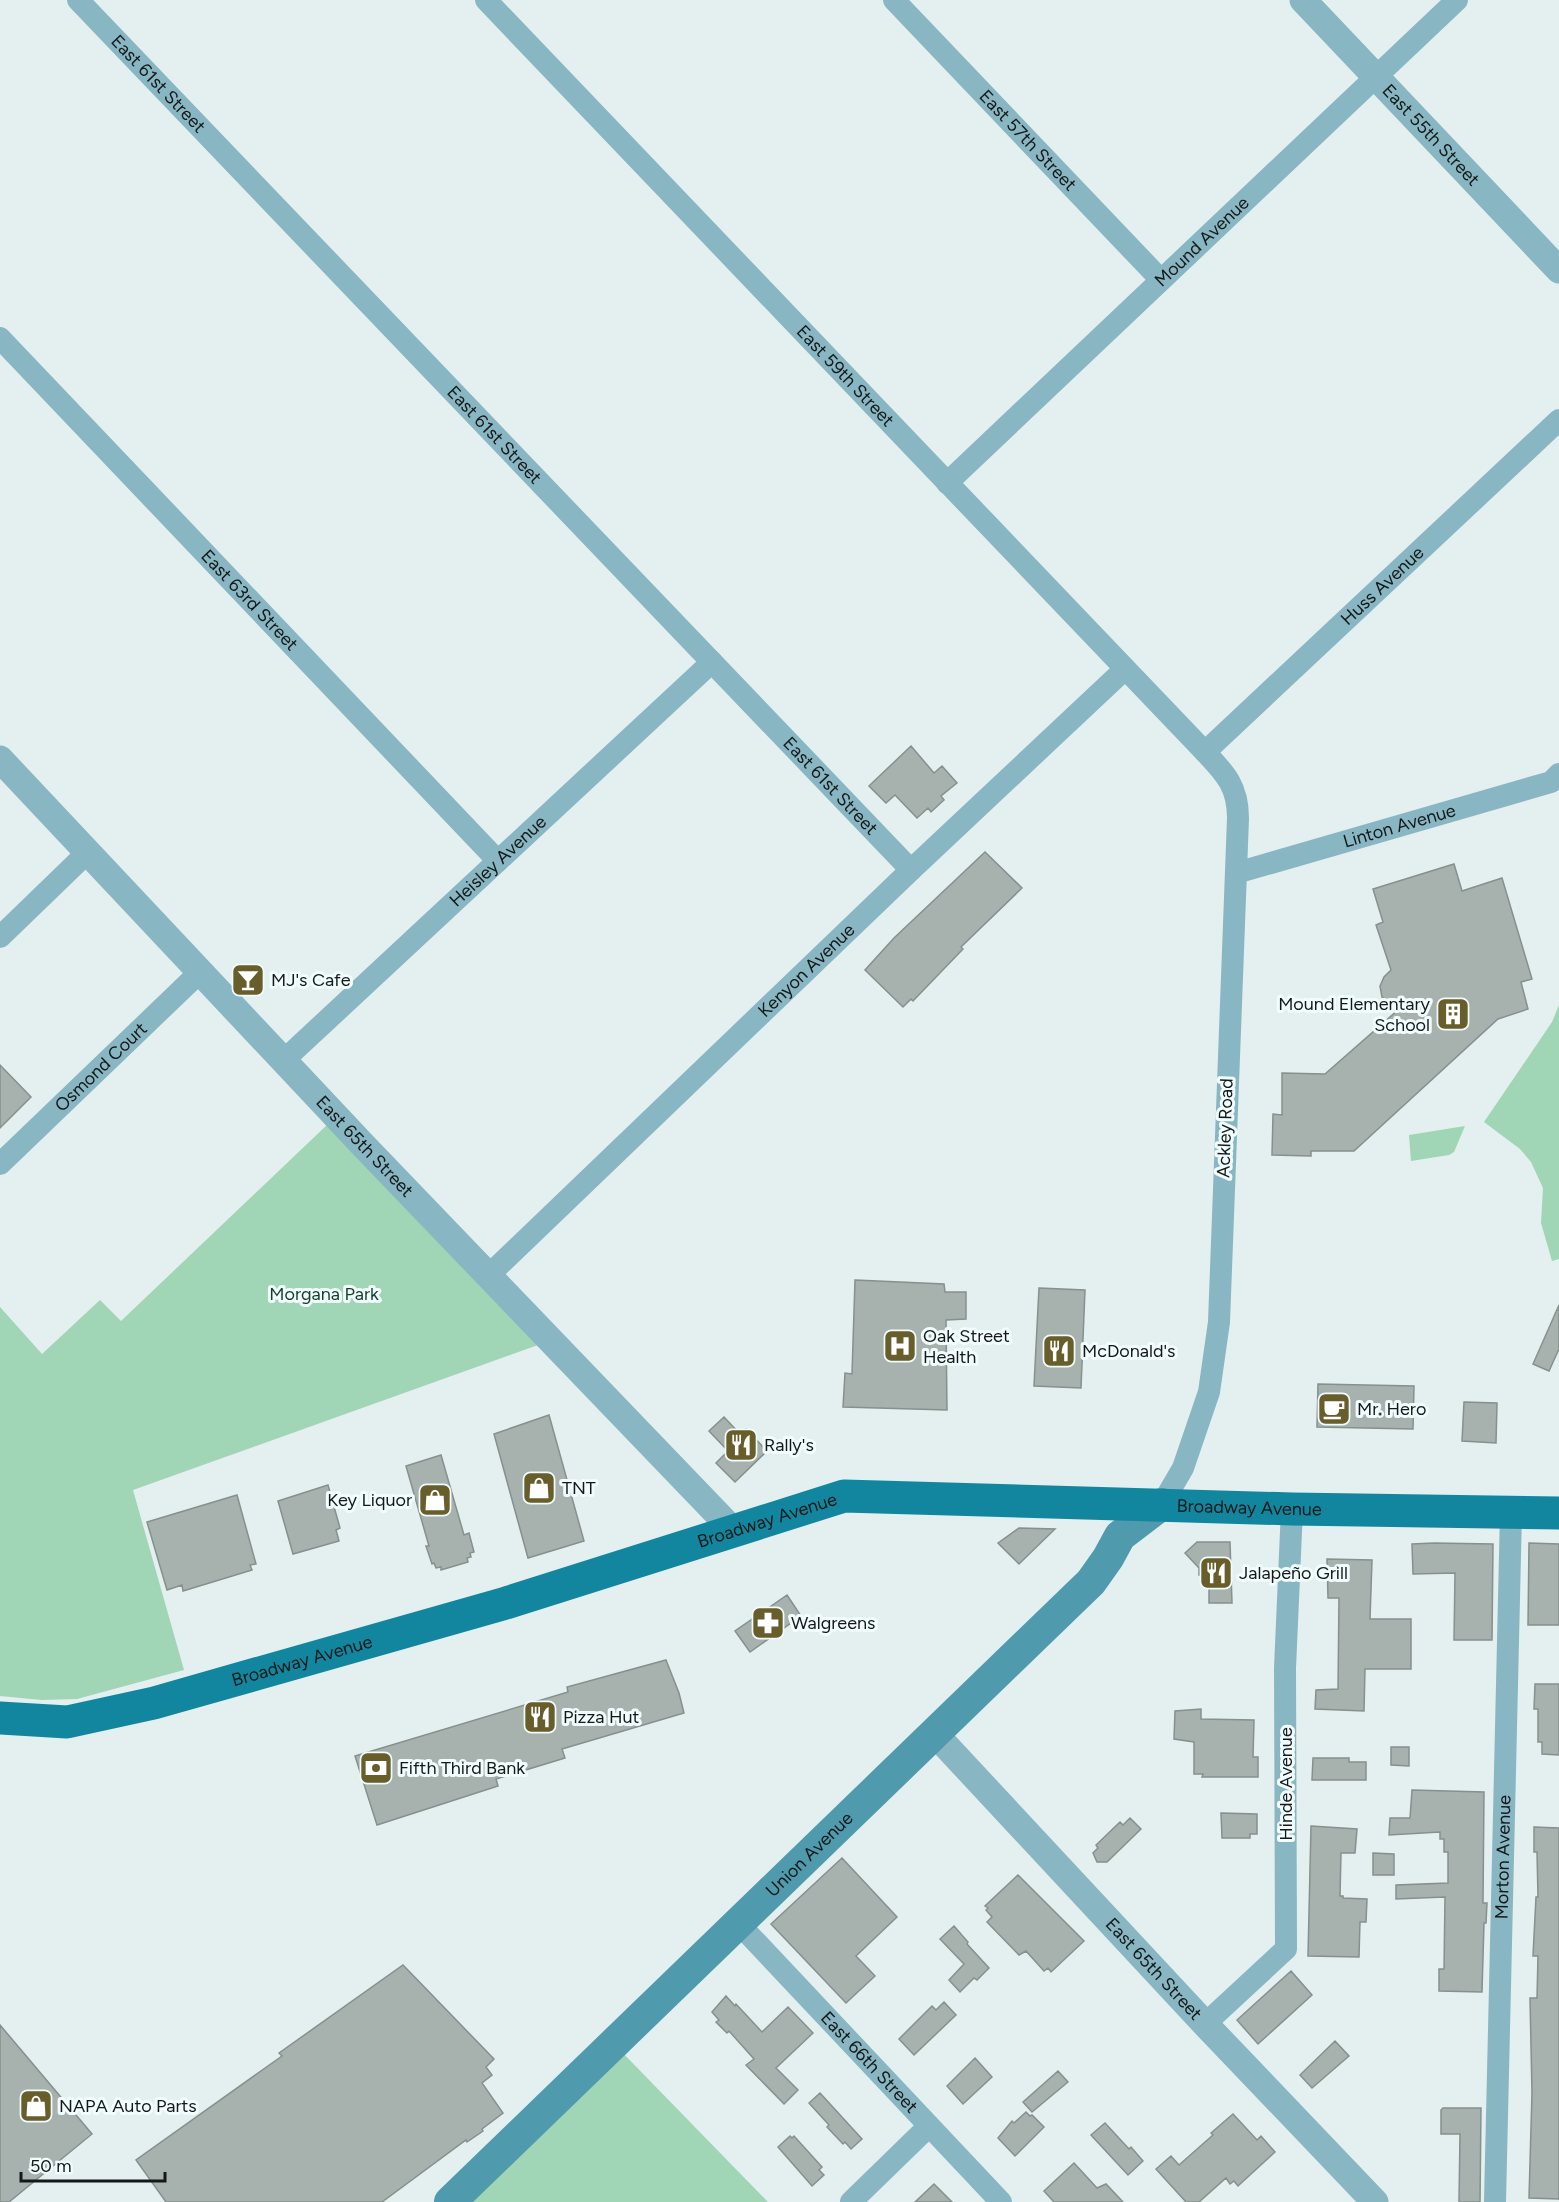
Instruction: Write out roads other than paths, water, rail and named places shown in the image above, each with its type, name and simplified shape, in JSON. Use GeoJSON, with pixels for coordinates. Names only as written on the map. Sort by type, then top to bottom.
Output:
{"type":"FeatureCollection","features":[{"type":"Feature","properties":{"kind":"main road","name":"Broadway Avenue"},"geometry":{"type":"LineString","coordinates":[[0,1718],[67,1722],[151,1704],[506,1603],[844,1496],[1292,1509],[1559,1513]]}},
{"type":"Feature","properties":{"kind":"main road","name":"Union Avenue"},"geometry":{"type":"LineString","coordinates":[[450,2202],[1090,1582],[1120,1536],[1162,1504]]}},
{"type":"Feature","properties":{"kind":"street","name":"East 61st Street"},"geometry":{"type":"LineString","coordinates":[[78,0],[910,870]]}},
{"type":"Feature","properties":{"kind":"street","name":"East 59th Street"},"geometry":{"type":"LineString","coordinates":[[486,0],[1205,752]]}},
{"type":"Feature","properties":{"kind":"street","name":"East 57th Street"},"geometry":{"type":"LineString","coordinates":[[894,0],[1161,280]]}},
{"type":"Feature","properties":{"kind":"street","name":"East 55th Street"},"geometry":{"type":"LineString","coordinates":[[1303,0],[1559,270]]}},
{"type":"Feature","properties":{"kind":"street","name":"Mound Avenue"},"geometry":{"type":"LineString","coordinates":[[947,483],[1457,0]]}},
{"type":"Feature","properties":{"kind":"street","name":"East 63rd Street"},"geometry":{"type":"LineString","coordinates":[[0,338],[498,861]]}},
{"type":"Feature","properties":{"kind":"street","name":"Huss Avenue"},"geometry":{"type":"LineString","coordinates":[[1205,752],[1559,420]]}},
{"type":"Feature","properties":{"kind":"street","name":"Heisley Avenue"},"geometry":{"type":"LineString","coordinates":[[284,1060],[712,662]]}},
{"type":"Feature","properties":{"kind":"street","name":"Kenyon Avenue"},"geometry":{"type":"LineString","coordinates":[[489,1275],[910,870],[1125,669]]}},
{"type":"Feature","properties":{"kind":"street","name":"Ackley Road"},"geometry":{"type":"LineString","coordinates":[[1162,1504],[1183,1468],[1209,1392],[1219,1322],[1238,802],[1226,774],[1205,752]]}},
{"type":"Feature","properties":{"kind":"street","name":"East 65th Street"},"geometry":{"type":"LineString","coordinates":[[0,759],[733,1530]]}},
{"type":"Feature","properties":{"kind":"street","name":"Linton Avenue"},"geometry":{"type":"LineString","coordinates":[[1236,873],[1551,782],[1559,774]]}},
{"type":"Feature","properties":{"kind":"street"},"geometry":{"type":"LineString","coordinates":[[0,937],[89,851]]}},
{"type":"Feature","properties":{"kind":"street","name":"Osmond Court"},"geometry":{"type":"LineString","coordinates":[[0,1164],[201,971]]}},
{"type":"Feature","properties":{"kind":"street","name":"Hinde Avenue"},"geometry":{"type":"LineString","coordinates":[[1205,2024],[1286,1948],[1285,1668],[1292,1509]]}},
{"type":"Feature","properties":{"kind":"street","name":"Morton Avenue"},"geometry":{"type":"LineString","coordinates":[[1495,2202],[1511,1512]]}},
{"type":"Feature","properties":{"kind":"street","name":"East 65th Street"},"geometry":{"type":"LineString","coordinates":[[935,1734],[1205,2024],[1376,2202]]}},
{"type":"Feature","properties":{"kind":"street","name":"East 66th Street"},"geometry":{"type":"LineString","coordinates":[[739,1924],[1001,2202]]}},
{"type":"Feature","properties":{"kind":"street"},"geometry":{"type":"LineString","coordinates":[[851,2202],[929,2126]]}},
{"type":"Feature","properties":{"kind":"place","name":"MJ's Cafe"},"geometry":{"type":"Point","coordinates":[248,980]}},
{"type":"Feature","properties":{"kind":"place","name":"Mound Elementary School"},"geometry":{"type":"Point","coordinates":[1453,1014]}},
{"type":"Feature","properties":{"kind":"place","name":"Oak Street Health"},"geometry":{"type":"Point","coordinates":[900,1346]}},
{"type":"Feature","properties":{"kind":"place","name":"McDonald's"},"geometry":{"type":"Point","coordinates":[1059,1351]}},
{"type":"Feature","properties":{"kind":"place","name":"Mr. Hero"},"geometry":{"type":"Point","coordinates":[1334,1409]}},
{"type":"Feature","properties":{"kind":"place","name":"Rally's"},"geometry":{"type":"Point","coordinates":[741,1445]}},
{"type":"Feature","properties":{"kind":"place","name":"TNT"},"geometry":{"type":"Point","coordinates":[539,1488]}},
{"type":"Feature","properties":{"kind":"place","name":"Key Liquor"},"geometry":{"type":"Point","coordinates":[435,1500]}},
{"type":"Feature","properties":{"kind":"place","name":"Jalapeño Grill"},"geometry":{"type":"Point","coordinates":[1216,1573]}},
{"type":"Feature","properties":{"kind":"place","name":"Walgreens"},"geometry":{"type":"Point","coordinates":[768,1623]}},
{"type":"Feature","properties":{"kind":"place","name":"Pizza Hut"},"geometry":{"type":"Point","coordinates":[540,1717]}},
{"type":"Feature","properties":{"kind":"place","name":"Fifth Third Bank"},"geometry":{"type":"Point","coordinates":[376,1768]}},
{"type":"Feature","properties":{"kind":"place","name":"NAPA Auto Parts"},"geometry":{"type":"Point","coordinates":[36,2106]}},
{"type":"Feature","properties":{"kind":"park label","name":"Morgana Park"},"geometry":{"type":"Point","coordinates":[324,1294]}}]}
